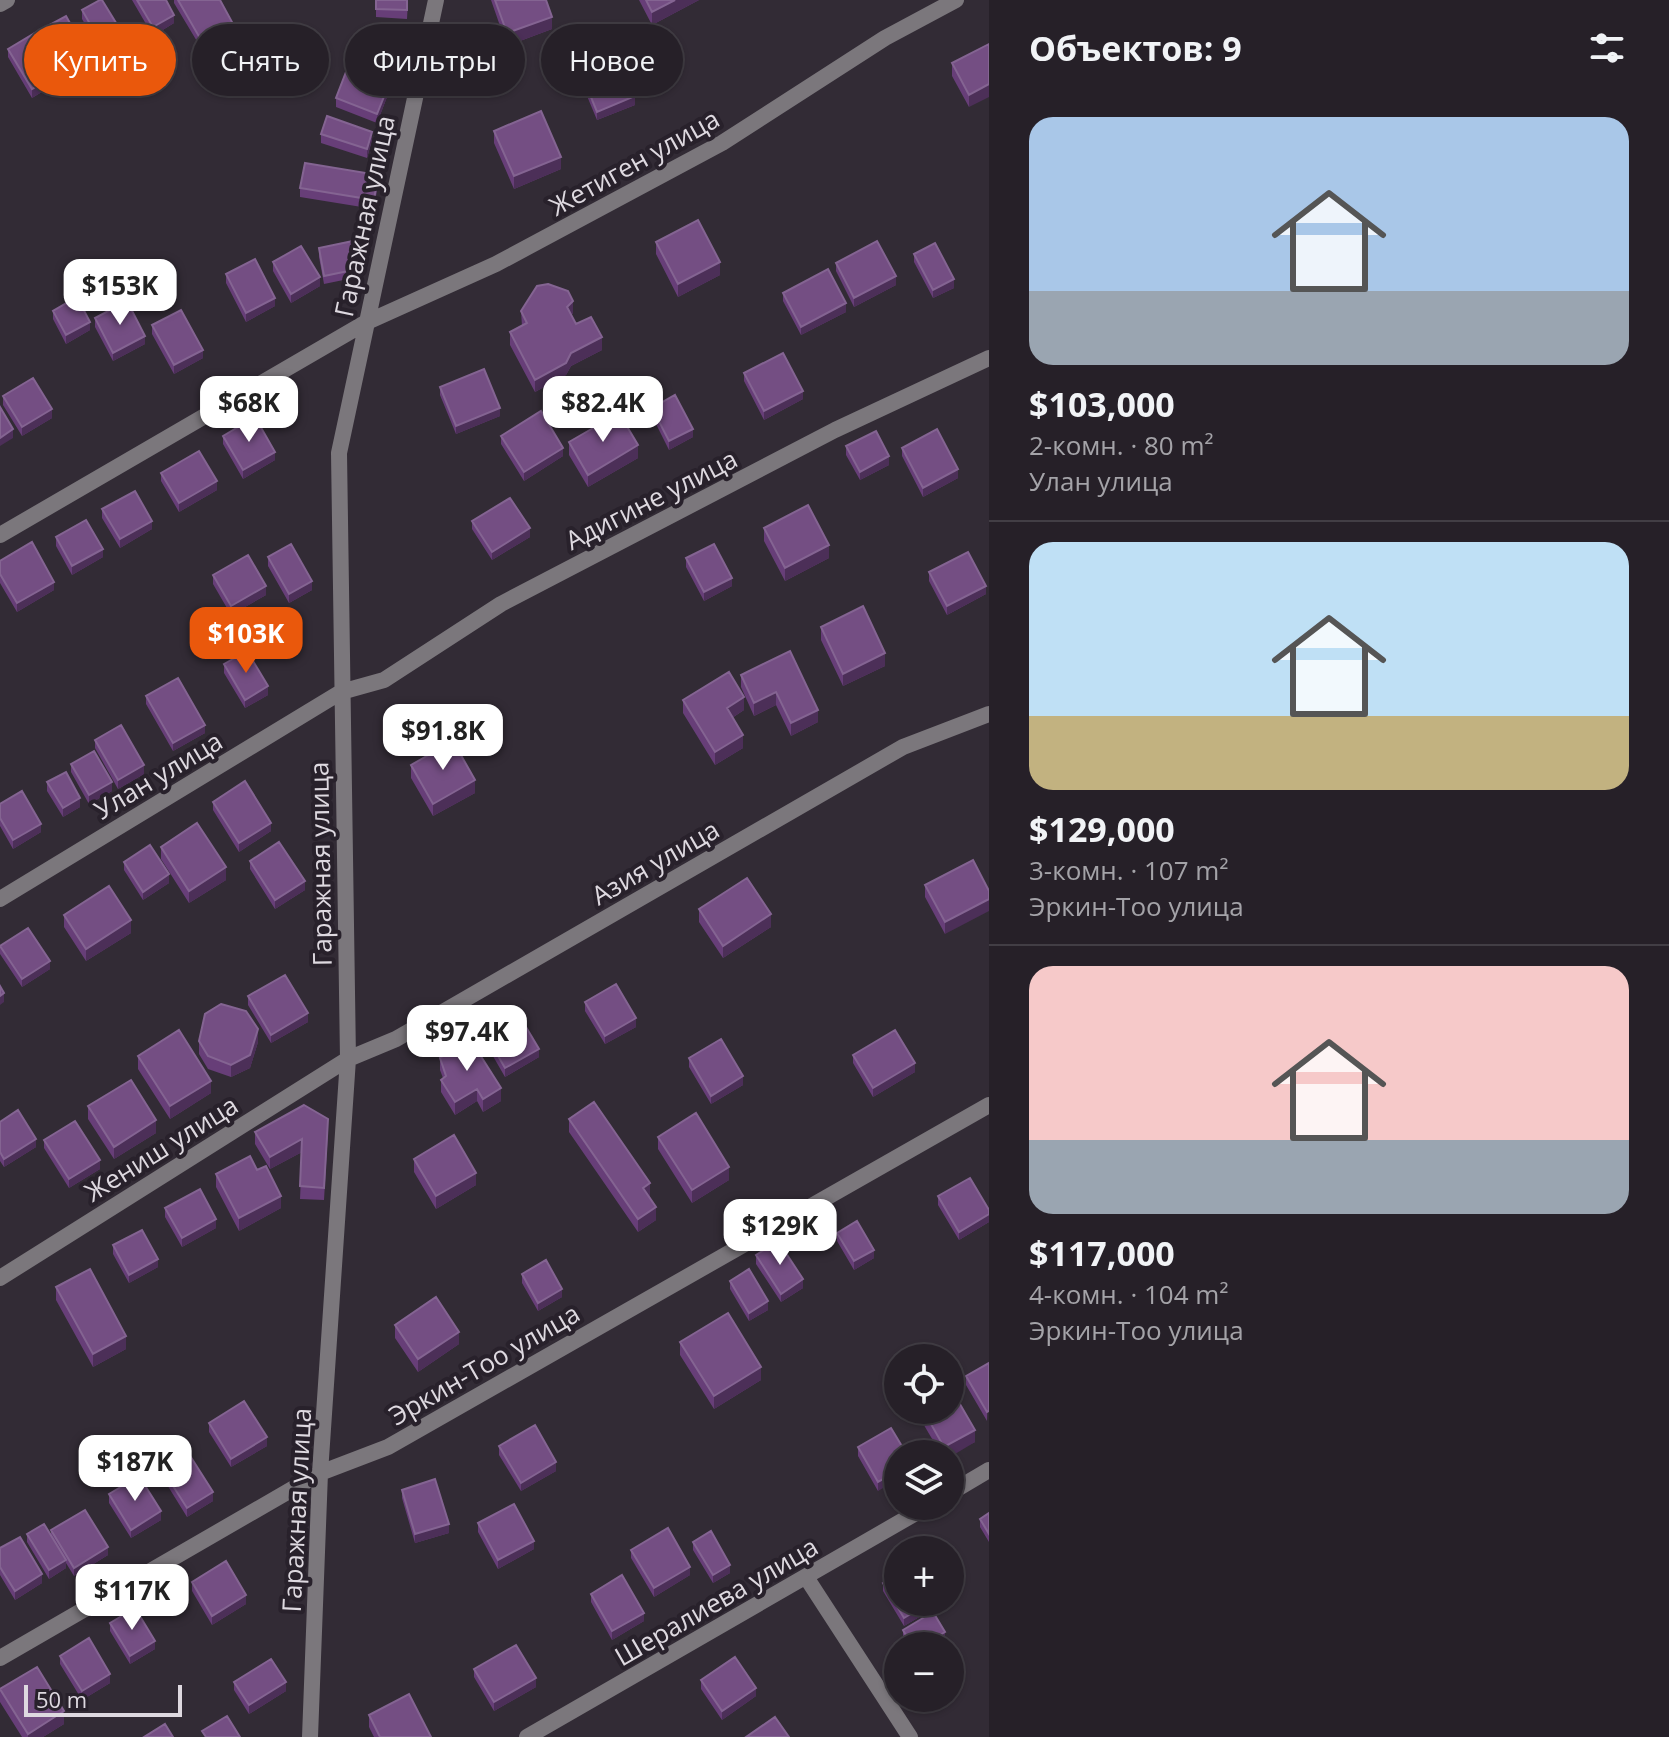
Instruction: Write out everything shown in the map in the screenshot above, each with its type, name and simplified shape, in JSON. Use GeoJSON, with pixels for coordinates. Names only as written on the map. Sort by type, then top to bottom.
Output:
{"type":"FeatureCollection","features":[{"type":"Feature","properties":{"kind":"street"},"geometry":{"type":"LineString","coordinates":[[0,4],[7,0]]}},
{"type":"Feature","properties":{"kind":"street","name":"Гаражная улица"},"geometry":{"type":"LineString","coordinates":[[310,1737],[320,1473],[348,1059],[339,453],[436,0]]}},
{"type":"Feature","properties":{"kind":"street","name":"Жетиген улица"},"geometry":{"type":"LineString","coordinates":[[0,535],[365,323],[496,264],[722,143],[885,38],[956,0]]}},
{"type":"Feature","properties":{"kind":"street","name":"Адигине улица"},"geometry":{"type":"LineString","coordinates":[[341,692],[384,680],[501,604],[835,430],[989,358]]}},
{"type":"Feature","properties":{"kind":"street","name":"Улан улица"},"geometry":{"type":"LineString","coordinates":[[0,899],[341,692]]}},
{"type":"Feature","properties":{"kind":"street","name":"Азия улица"},"geometry":{"type":"LineString","coordinates":[[348,1059],[396,1039],[903,747],[989,714]]}},
{"type":"Feature","properties":{"kind":"street","name":"Жениш улица"},"geometry":{"type":"LineString","coordinates":[[0,1278],[348,1059]]}},
{"type":"Feature","properties":{"kind":"street","name":"Эркин-Тоо улица"},"geometry":{"type":"LineString","coordinates":[[0,1658],[320,1473],[388,1447],[989,1105]]}},
{"type":"Feature","properties":{"kind":"street"},"geometry":{"type":"LineString","coordinates":[[964,1485],[989,1470]]}},
{"type":"Feature","properties":{"kind":"street","name":"Шералиева улица"},"geometry":{"type":"LineString","coordinates":[[527,1737],[548,1732],[904,1520]]}},
{"type":"Feature","properties":{"kind":"street"},"geometry":{"type":"LineString","coordinates":[[806,1577],[910,1737]]}},
{"type":"Feature","properties":{"kind":"building"},"geometry":{"type":"Polygon","coordinates":[[[102,0],[117,24],[90,24],[82,10],[102,0]]]}},
{"type":"Feature","properties":{"kind":"building"},"geometry":{"type":"Polygon","coordinates":[[[137,0],[166,0],[174,15],[158,24],[151,24],[137,0]]]}},
{"type":"Feature","properties":{"kind":"building"},"geometry":{"type":"Polygon","coordinates":[[[178,0],[220,0],[232,22],[229,24],[192,24],[178,0]]]}},
{"type":"Feature","properties":{"kind":"building"},"geometry":{"type":"Polygon","coordinates":[[[376,0],[407,0],[407,10],[376,9],[376,0]]]}},
{"type":"Feature","properties":{"kind":"building"},"geometry":{"type":"Polygon","coordinates":[[[495,0],[546,0],[552,17],[525,27],[525,24],[504,24],[495,0]]]}},
{"type":"Feature","properties":{"kind":"building"},"geometry":{"type":"Polygon","coordinates":[[[646,0],[675,0],[652,12],[646,0]]]}},
{"type":"Feature","properties":{"kind":"building"},"geometry":{"type":"Polygon","coordinates":[[[66,16],[70,24],[51,24],[66,16]]]}},
{"type":"Feature","properties":{"kind":"building"},"geometry":{"type":"Polygon","coordinates":[[[24,40],[24,76],[8,49],[24,40]]]}},
{"type":"Feature","properties":{"kind":"building"},"geometry":{"type":"Polygon","coordinates":[[[989,44],[989,84],[969,95],[952,63],[989,44]]]}},
{"type":"Feature","properties":{"kind":"building"},"geometry":{"type":"Polygon","coordinates":[[[345,75],[345,96],[384,96],[377,114],[336,98],[345,75]]]}},
{"type":"Feature","properties":{"kind":"building"},"geometry":{"type":"Polygon","coordinates":[[[591,96],[635,96],[597,112],[591,96]]]}},
{"type":"Feature","properties":{"kind":"building"},"geometry":{"type":"Polygon","coordinates":[[[541,111],[561,157],[514,176],[494,131],[541,111]]]}},
{"type":"Feature","properties":{"kind":"building"},"geometry":{"type":"Polygon","coordinates":[[[327,116],[372,132],[367,149],[321,134],[327,116]]]}},
{"type":"Feature","properties":{"kind":"building"},"geometry":{"type":"Polygon","coordinates":[[[305,163],[378,175],[374,200],[300,188],[305,163]]]}},
{"type":"Feature","properties":{"kind":"building"},"geometry":{"type":"Polygon","coordinates":[[[698,220],[720,262],[678,284],[656,242],[698,220]]]}},
{"type":"Feature","properties":{"kind":"building"},"geometry":{"type":"Polygon","coordinates":[[[353,241],[358,269],[324,276],[319,248],[353,241]]]}},
{"type":"Feature","properties":{"kind":"building"},"geometry":{"type":"Polygon","coordinates":[[[877,241],[896,276],[854,298],[836,263],[877,241]]]}},
{"type":"Feature","properties":{"kind":"building"},"geometry":{"type":"Polygon","coordinates":[[[935,243],[954,279],[933,290],[914,254],[935,243]]]}},
{"type":"Feature","properties":{"kind":"building"},"geometry":{"type":"Polygon","coordinates":[[[301,246],[320,277],[291,294],[273,262],[301,246]]]}},
{"type":"Feature","properties":{"kind":"building"},"geometry":{"type":"Polygon","coordinates":[[[255,259],[275,298],[246,313],[226,274],[255,259]]]}},
{"type":"Feature","properties":{"kind":"building"},"geometry":{"type":"Polygon","coordinates":[[[828,269],[846,303],[801,327],[783,293],[828,269]]]}},
{"type":"Feature","properties":{"kind":"building"},"geometry":{"type":"Polygon","coordinates":[[[548,284],[568,291],[573,301],[567,307],[576,324],[591,317],[602,337],[571,353],[566,363],[535,380],[510,332],[527,323],[521,311],[537,286],[548,284]]]}},
{"type":"Feature","properties":{"kind":"building"},"geometry":{"type":"Polygon","coordinates":[[[77,297],[90,322],[66,335],[53,311],[77,297]]]}},
{"type":"Feature","properties":{"kind":"building"},"geometry":{"type":"Polygon","coordinates":[[[127,301],[145,336],[113,353],[95,318],[127,301]]]}},
{"type":"Feature","properties":{"kind":"building"},"geometry":{"type":"Polygon","coordinates":[[[181,310],[203,350],[174,365],[152,325],[181,310]]]}},
{"type":"Feature","properties":{"kind":"building"},"geometry":{"type":"Polygon","coordinates":[[[783,353],[803,391],[764,411],[744,373],[783,353]]]}},
{"type":"Feature","properties":{"kind":"building"},"geometry":{"type":"Polygon","coordinates":[[[484,369],[500,408],[456,426],[440,387],[484,369]]]}},
{"type":"Feature","properties":{"kind":"building"},"geometry":{"type":"Polygon","coordinates":[[[33,378],[52,409],[22,427],[3,396],[33,378]]]}},
{"type":"Feature","properties":{"kind":"building"},"geometry":{"type":"Polygon","coordinates":[[[675,395],[693,429],[669,441],[652,408],[675,395]]]}},
{"type":"Feature","properties":{"kind":"building"},"geometry":{"type":"Polygon","coordinates":[[[0,407],[13,429],[0,438],[0,407]]]}},
{"type":"Feature","properties":{"kind":"building"},"geometry":{"type":"Polygon","coordinates":[[[541,411],[563,448],[524,472],[501,436],[541,411]]]}},
{"type":"Feature","properties":{"kind":"building"},"geometry":{"type":"Polygon","coordinates":[[[619,413],[638,445],[588,475],[569,442],[619,413]]]}},
{"type":"Feature","properties":{"kind":"building"},"geometry":{"type":"Polygon","coordinates":[[[255,417],[275,452],[243,470],[223,436],[255,417]]]}},
{"type":"Feature","properties":{"kind":"building"},"geometry":{"type":"Polygon","coordinates":[[[937,429],[958,469],[923,488],[902,448],[937,429]]]}},
{"type":"Feature","properties":{"kind":"building"},"geometry":{"type":"Polygon","coordinates":[[[876,431],[889,456],[860,472],[846,446],[876,431]]]}},
{"type":"Feature","properties":{"kind":"building"},"geometry":{"type":"Polygon","coordinates":[[[199,451],[217,481],[179,503],[161,473],[199,451]]]}},
{"type":"Feature","properties":{"kind":"building"},"geometry":{"type":"Polygon","coordinates":[[[135,491],[152,521],[120,539],[102,509],[135,491]]]}},
{"type":"Feature","properties":{"kind":"building"},"geometry":{"type":"Polygon","coordinates":[[[510,498],[530,528],[492,552],[472,521],[510,498]]]}},
{"type":"Feature","properties":{"kind":"building"},"geometry":{"type":"Polygon","coordinates":[[[808,505],[829,545],[785,568],[764,528],[808,505]]]}},
{"type":"Feature","properties":{"kind":"building"},"geometry":{"type":"Polygon","coordinates":[[[86,520],[103,549],[72,566],[56,537],[86,520]]]}},
{"type":"Feature","properties":{"kind":"building"},"geometry":{"type":"Polygon","coordinates":[[[32,542],[54,582],[17,603],[0,574],[0,561],[32,542]]]}},
{"type":"Feature","properties":{"kind":"building"},"geometry":{"type":"Polygon","coordinates":[[[291,544],[312,581],[289,594],[268,557],[291,544]]]}},
{"type":"Feature","properties":{"kind":"building"},"geometry":{"type":"Polygon","coordinates":[[[714,544],[732,578],[704,592],[686,558],[714,544]]]}},
{"type":"Feature","properties":{"kind":"building"},"geometry":{"type":"Polygon","coordinates":[[[968,552],[986,586],[947,606],[929,572],[968,552]]]}},
{"type":"Feature","properties":{"kind":"building"},"geometry":{"type":"Polygon","coordinates":[[[248,555],[266,586],[231,606],[213,575],[248,555]]]}},
{"type":"Feature","properties":{"kind":"building"},"geometry":{"type":"Polygon","coordinates":[[[863,606],[885,653],[843,674],[821,627],[863,606]]]}},
{"type":"Feature","properties":{"kind":"building"},"geometry":{"type":"Polygon","coordinates":[[[247,651],[268,686],[245,700],[224,664],[247,651]]]}},
{"type":"Feature","properties":{"kind":"building"},"geometry":{"type":"Polygon","coordinates":[[[790,651],[818,710],[791,723],[776,692],[754,703],[741,675],[790,651]]]}},
{"type":"Feature","properties":{"kind":"building"},"geometry":{"type":"Polygon","coordinates":[[[729,672],[744,697],[727,708],[743,735],[715,752],[683,700],[729,672]]]}},
{"type":"Feature","properties":{"kind":"building"},"geometry":{"type":"Polygon","coordinates":[[[178,678],[205,725],[173,743],[146,696],[178,678]]]}},
{"type":"Feature","properties":{"kind":"building"},"geometry":{"type":"Polygon","coordinates":[[[121,725],[144,765],[118,780],[95,740],[121,725]]]}},
{"type":"Feature","properties":{"kind":"building"},"geometry":{"type":"Polygon","coordinates":[[[453,741],[475,780],[433,804],[411,765],[453,741]]]}},
{"type":"Feature","properties":{"kind":"building"},"geometry":{"type":"Polygon","coordinates":[[[94,751],[112,782],[89,795],[71,764],[94,751]]]}},
{"type":"Feature","properties":{"kind":"building"},"geometry":{"type":"Polygon","coordinates":[[[66,772],[80,798],[63,808],[47,782],[66,772]]]}},
{"type":"Feature","properties":{"kind":"building"},"geometry":{"type":"Polygon","coordinates":[[[245,781],[271,823],[239,843],[213,802],[245,781]]]}},
{"type":"Feature","properties":{"kind":"building"},"geometry":{"type":"Polygon","coordinates":[[[22,791],[41,824],[13,840],[0,818],[0,804],[22,791]]]}},
{"type":"Feature","properties":{"kind":"building"},"geometry":{"type":"Polygon","coordinates":[[[197,823],[226,867],[189,891],[161,847],[197,823]]]}},
{"type":"Feature","properties":{"kind":"building"},"geometry":{"type":"Polygon","coordinates":[[[279,842],[305,881],[275,900],[250,861],[279,842]]]}},
{"type":"Feature","properties":{"kind":"building"},"geometry":{"type":"Polygon","coordinates":[[[150,845],[169,874],[143,892],[124,862],[150,845]]]}},
{"type":"Feature","properties":{"kind":"building"},"geometry":{"type":"Polygon","coordinates":[[[973,860],[989,891],[989,899],[945,922],[925,885],[973,860]]]}},
{"type":"Feature","properties":{"kind":"building"},"geometry":{"type":"Polygon","coordinates":[[[747,878],[771,914],[723,946],[699,909],[747,878]]]}},
{"type":"Feature","properties":{"kind":"building"},"geometry":{"type":"Polygon","coordinates":[[[109,886],[131,920],[86,949],[64,915],[109,886]]]}},
{"type":"Feature","properties":{"kind":"building"},"geometry":{"type":"Polygon","coordinates":[[[28,928],[50,961],[22,979],[0,946],[28,928]]]}},
{"type":"Feature","properties":{"kind":"building"},"geometry":{"type":"Polygon","coordinates":[[[285,975],[308,1013],[271,1035],[248,996],[285,975]]]}},
{"type":"Feature","properties":{"kind":"building"},"geometry":{"type":"Polygon","coordinates":[[[616,984],[636,1018],[605,1036],[585,1002],[616,984]]]}},
{"type":"Feature","properties":{"kind":"building"},"geometry":{"type":"Polygon","coordinates":[[[221,1004],[246,1011],[258,1029],[250,1055],[231,1065],[208,1056],[199,1041],[205,1014],[221,1004]]]}},
{"type":"Feature","properties":{"kind":"building"},"geometry":{"type":"Polygon","coordinates":[[[523,1022],[539,1049],[505,1068],[490,1042],[523,1022]]]}},
{"type":"Feature","properties":{"kind":"building"},"geometry":{"type":"Polygon","coordinates":[[[179,1030],[211,1081],[170,1106],[138,1056],[179,1030]]]}},
{"type":"Feature","properties":{"kind":"building"},"geometry":{"type":"Polygon","coordinates":[[[895,1030],[915,1063],[873,1088],[853,1055],[895,1030]]]}},
{"type":"Feature","properties":{"kind":"building"},"geometry":{"type":"Polygon","coordinates":[[[470,1039],[501,1088],[483,1099],[477,1089],[455,1102],[441,1080],[446,1076],[440,1058],[470,1039]]]}},
{"type":"Feature","properties":{"kind":"building"},"geometry":{"type":"Polygon","coordinates":[[[721,1039],[743,1076],[711,1096],[689,1058],[721,1039]]]}},
{"type":"Feature","properties":{"kind":"building"},"geometry":{"type":"Polygon","coordinates":[[[131,1080],[156,1120],[114,1147],[88,1106],[131,1080]]]}},
{"type":"Feature","properties":{"kind":"building"},"geometry":{"type":"Polygon","coordinates":[[[594,1102],[650,1183],[643,1188],[656,1207],[638,1219],[569,1119],[594,1102]]]}},
{"type":"Feature","properties":{"kind":"building"},"geometry":{"type":"Polygon","coordinates":[[[304,1105],[328,1119],[324,1188],[300,1186],[302,1139],[270,1157],[255,1132],[304,1105]]]}},
{"type":"Feature","properties":{"kind":"building"},"geometry":{"type":"Polygon","coordinates":[[[18,1110],[36,1139],[4,1159],[0,1152],[0,1122],[18,1110]]]}},
{"type":"Feature","properties":{"kind":"building"},"geometry":{"type":"Polygon","coordinates":[[[696,1113],[729,1167],[692,1190],[658,1137],[696,1113]]]}},
{"type":"Feature","properties":{"kind":"building"},"geometry":{"type":"Polygon","coordinates":[[[75,1121],[100,1160],[69,1179],[44,1140],[75,1121]]]}},
{"type":"Feature","properties":{"kind":"building"},"geometry":{"type":"Polygon","coordinates":[[[454,1135],[476,1173],[436,1196],[414,1159],[454,1135]]]}},
{"type":"Feature","properties":{"kind":"building"},"geometry":{"type":"Polygon","coordinates":[[[250,1156],[257,1170],[266,1166],[281,1196],[239,1218],[216,1174],[250,1156]]]}},
{"type":"Feature","properties":{"kind":"building"},"geometry":{"type":"Polygon","coordinates":[[[970,1178],[989,1214],[959,1232],[938,1196],[970,1178]]]}},
{"type":"Feature","properties":{"kind":"building"},"geometry":{"type":"Polygon","coordinates":[[[200,1189],[216,1219],[182,1238],[165,1208],[200,1189]]]}},
{"type":"Feature","properties":{"kind":"building"},"geometry":{"type":"Polygon","coordinates":[[[857,1221],[874,1250],[854,1261],[837,1233],[857,1221]]]}},
{"type":"Feature","properties":{"kind":"building"},"geometry":{"type":"Polygon","coordinates":[[[142,1230],[158,1259],[129,1275],[113,1245],[142,1230]]]}},
{"type":"Feature","properties":{"kind":"building"},"geometry":{"type":"Polygon","coordinates":[[[778,1241],[803,1279],[781,1294],[756,1255],[778,1241]]]}},
{"type":"Feature","properties":{"kind":"building"},"geometry":{"type":"Polygon","coordinates":[[[546,1260],[562,1289],[538,1303],[522,1274],[546,1260]]]}},
{"type":"Feature","properties":{"kind":"building"},"geometry":{"type":"Polygon","coordinates":[[[90,1269],[126,1336],[93,1354],[56,1287],[90,1269]]]}},
{"type":"Feature","properties":{"kind":"building"},"geometry":{"type":"Polygon","coordinates":[[[749,1269],[768,1301],[749,1313],[730,1281],[749,1269]]]}},
{"type":"Feature","properties":{"kind":"building"},"geometry":{"type":"Polygon","coordinates":[[[436,1297],[459,1332],[418,1359],[395,1325],[436,1297]]]}},
{"type":"Feature","properties":{"kind":"building"},"geometry":{"type":"Polygon","coordinates":[[[728,1313],[761,1367],[714,1396],[680,1342],[728,1313]]]}},
{"type":"Feature","properties":{"kind":"building"},"geometry":{"type":"Polygon","coordinates":[[[989,1363],[989,1411],[987,1412],[966,1376],[989,1363]]]}},
{"type":"Feature","properties":{"kind":"building"},"geometry":{"type":"Polygon","coordinates":[[[244,1401],[267,1437],[231,1459],[209,1423],[244,1401]]]}},
{"type":"Feature","properties":{"kind":"building"},"geometry":{"type":"Polygon","coordinates":[[[964,1411],[975,1430],[957,1440],[940,1440],[931,1424],[964,1424],[964,1411]]]}},
{"type":"Feature","properties":{"kind":"building"},"geometry":{"type":"Polygon","coordinates":[[[535,1425],[556,1462],[521,1483],[499,1446],[535,1425]]]}},
{"type":"Feature","properties":{"kind":"building"},"geometry":{"type":"Polygon","coordinates":[[[891,1428],[898,1440],[884,1440],[884,1479],[878,1482],[858,1447],[891,1428]]]}},
{"type":"Feature","properties":{"kind":"building"},"geometry":{"type":"Polygon","coordinates":[[[187,1451],[213,1492],[187,1508],[161,1467],[187,1451]]]}},
{"type":"Feature","properties":{"kind":"building"},"geometry":{"type":"Polygon","coordinates":[[[139,1476],[161,1511],[131,1530],[109,1494],[139,1476]]]}},
{"type":"Feature","properties":{"kind":"building"},"geometry":{"type":"Polygon","coordinates":[[[435,1479],[449,1524],[415,1534],[402,1490],[435,1479]]]}},
{"type":"Feature","properties":{"kind":"building"},"geometry":{"type":"Polygon","coordinates":[[[514,1504],[534,1541],[498,1560],[478,1523],[514,1504]]]}},
{"type":"Feature","properties":{"kind":"building"},"geometry":{"type":"Polygon","coordinates":[[[85,1510],[108,1547],[74,1568],[51,1530],[85,1510]]]}},
{"type":"Feature","properties":{"kind":"building"},"geometry":{"type":"Polygon","coordinates":[[[989,1513],[989,1534],[980,1519],[989,1513]]]}},
{"type":"Feature","properties":{"kind":"building"},"geometry":{"type":"Polygon","coordinates":[[[44,1524],[66,1560],[49,1570],[27,1534],[44,1524]]]}},
{"type":"Feature","properties":{"kind":"building"},"geometry":{"type":"Polygon","coordinates":[[[668,1528],[690,1567],[654,1588],[631,1550],[668,1528]]]}},
{"type":"Feature","properties":{"kind":"building"},"geometry":{"type":"Polygon","coordinates":[[[711,1531],[730,1565],[713,1575],[693,1542],[711,1531]]]}},
{"type":"Feature","properties":{"kind":"building"},"geometry":{"type":"Polygon","coordinates":[[[20,1537],[42,1574],[15,1591],[0,1567],[0,1548],[20,1537]]]}},
{"type":"Feature","properties":{"kind":"building"},"geometry":{"type":"Polygon","coordinates":[[[226,1561],[246,1595],[212,1616],[192,1582],[226,1561]]]}},
{"type":"Feature","properties":{"kind":"building"},"geometry":{"type":"Polygon","coordinates":[[[622,1575],[644,1613],[612,1631],[591,1594],[622,1575]]]}},
{"type":"Feature","properties":{"kind":"building"},"geometry":{"type":"Polygon","coordinates":[[[135,1608],[155,1641],[130,1656],[110,1623],[135,1608]]]}},
{"type":"Feature","properties":{"kind":"building"},"geometry":{"type":"Polygon","coordinates":[[[926,1616],[935,1616],[945,1632],[904,1632],[926,1616]]]}},
{"type":"Feature","properties":{"kind":"building"},"geometry":{"type":"Polygon","coordinates":[[[89,1638],[110,1674],[82,1691],[60,1656],[89,1638]]]}},
{"type":"Feature","properties":{"kind":"building"},"geometry":{"type":"Polygon","coordinates":[[[516,1645],[536,1678],[494,1702],[474,1669],[516,1645]]]}},
{"type":"Feature","properties":{"kind":"building"},"geometry":{"type":"Polygon","coordinates":[[[735,1657],[756,1688],[722,1711],[701,1680],[735,1657]]]}},
{"type":"Feature","properties":{"kind":"building"},"geometry":{"type":"Polygon","coordinates":[[[271,1659],[286,1682],[249,1705],[234,1682],[271,1659]]]}},
{"type":"Feature","properties":{"kind":"building"},"geometry":{"type":"Polygon","coordinates":[[[37,1667],[64,1711],[28,1734],[0,1689],[37,1667]]]}},
{"type":"Feature","properties":{"kind":"building"},"geometry":{"type":"Polygon","coordinates":[[[409,1694],[431,1737],[380,1737],[369,1715],[409,1694]]]}},
{"type":"Feature","properties":{"kind":"building"},"geometry":{"type":"Polygon","coordinates":[[[227,1716],[240,1737],[206,1737],[202,1731],[227,1716]]]}},
{"type":"Feature","properties":{"kind":"building"},"geometry":{"type":"Polygon","coordinates":[[[775,1717],[789,1737],[746,1737],[775,1717]]]}},
{"type":"Feature","properties":{"kind":"building"},"geometry":{"type":"Polygon","coordinates":[[[165,1724],[173,1737],[144,1737],[165,1724]]]}}]}
